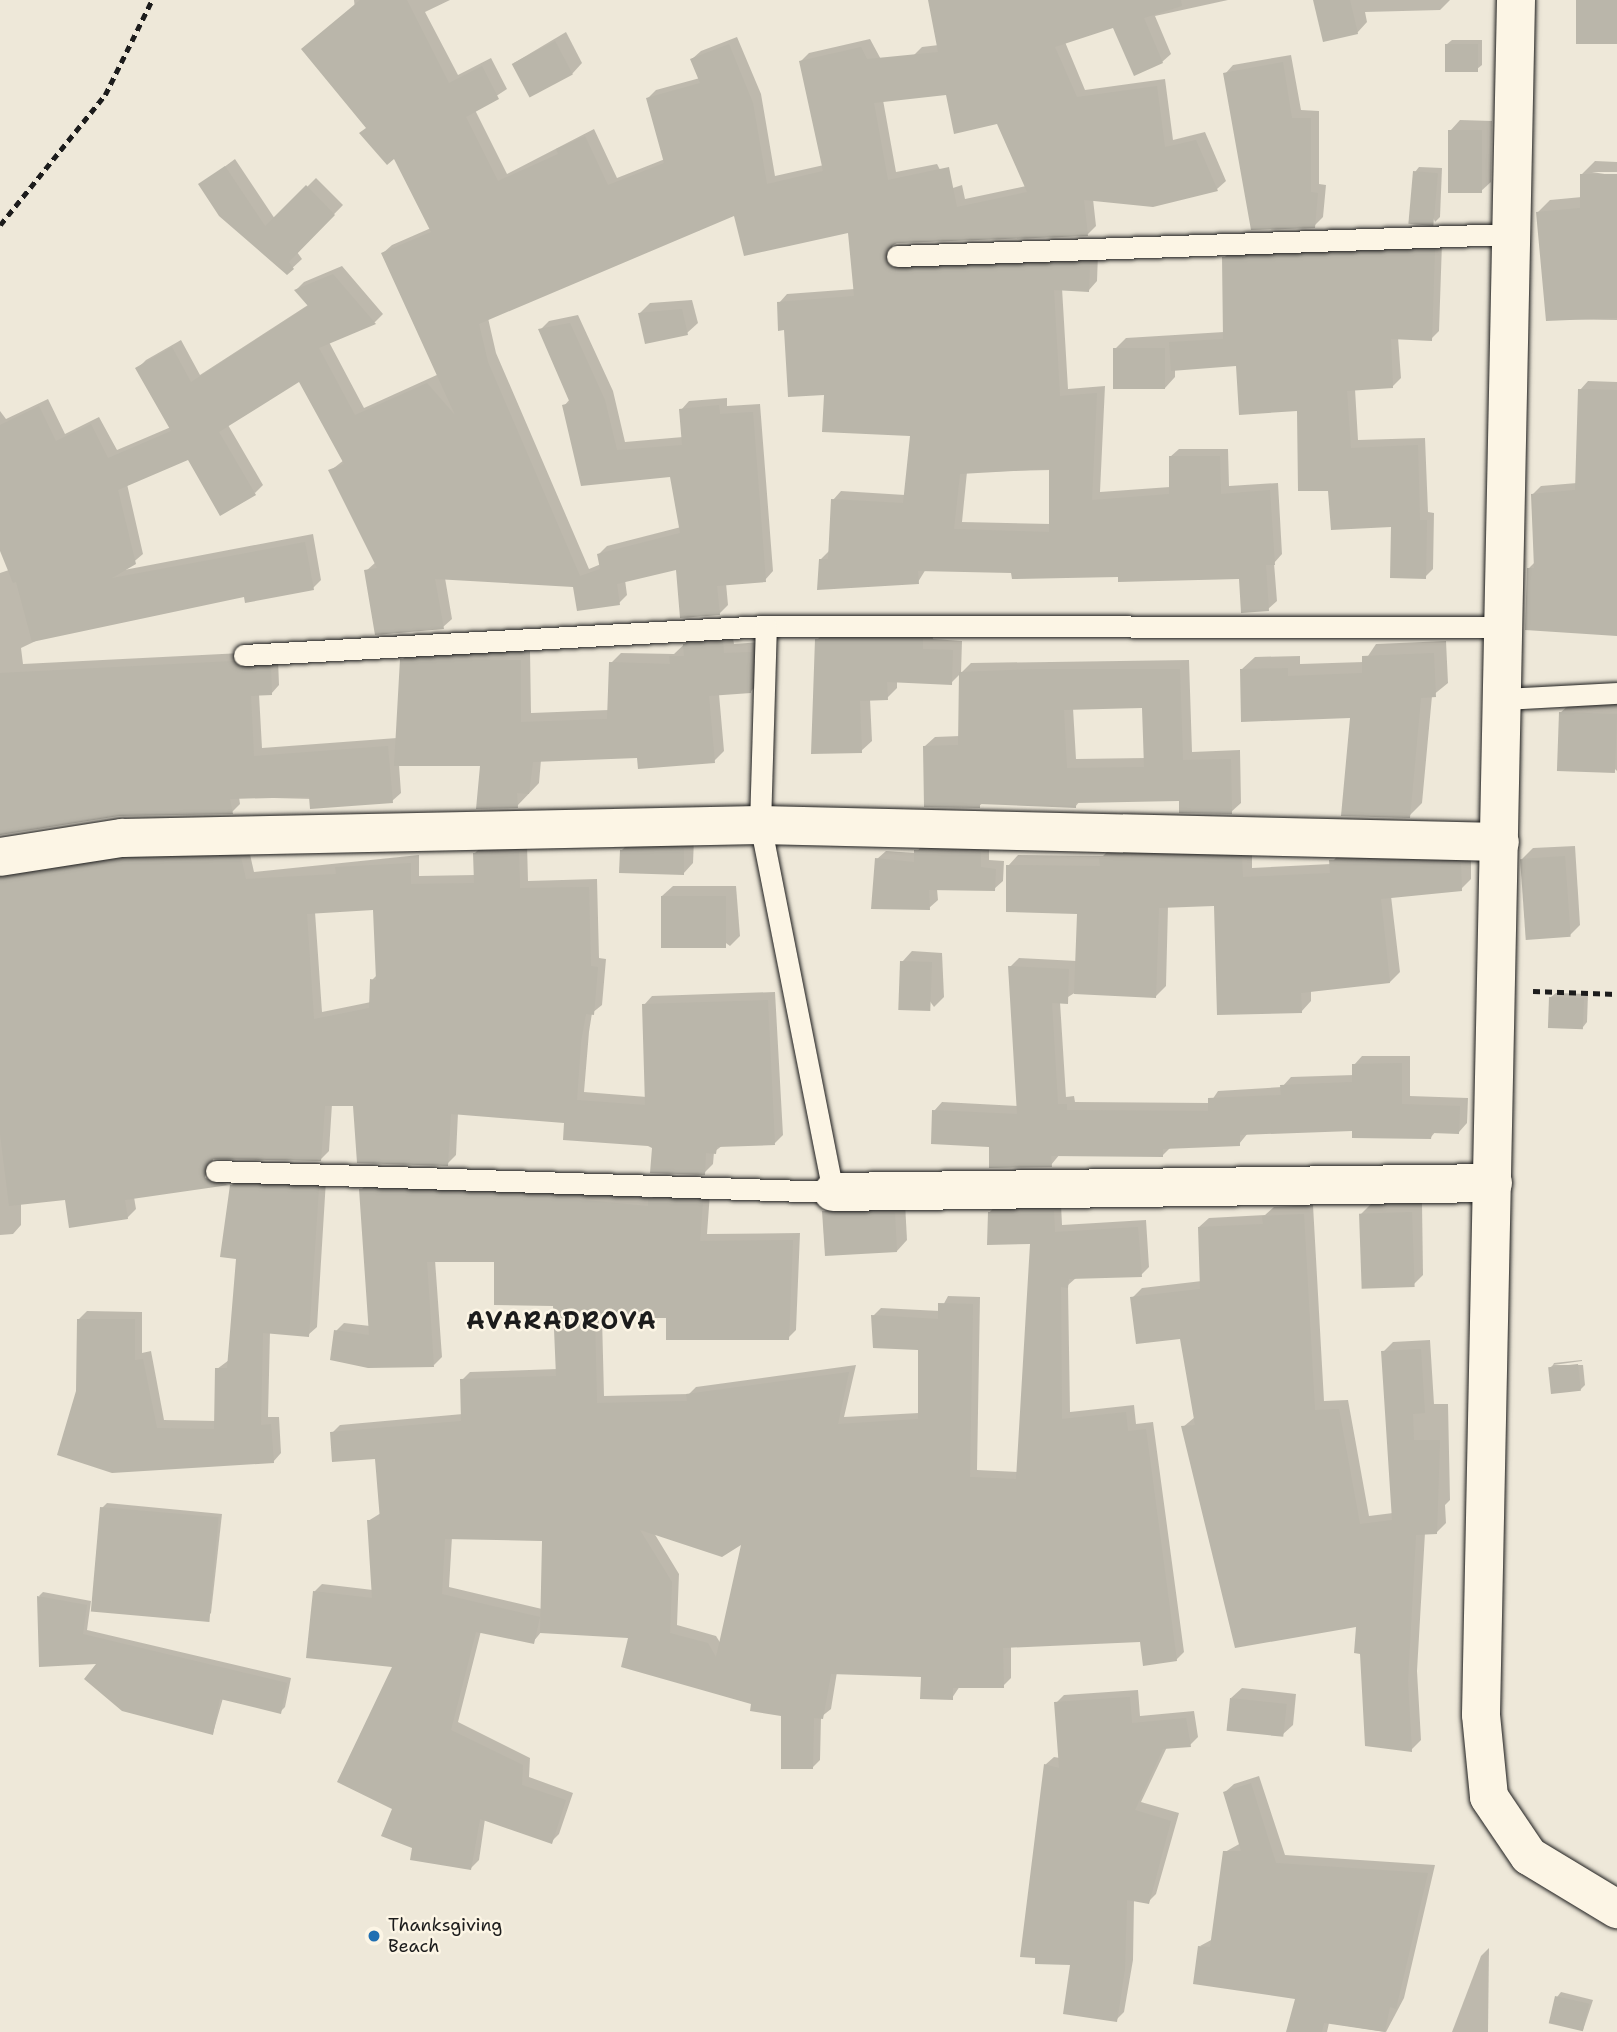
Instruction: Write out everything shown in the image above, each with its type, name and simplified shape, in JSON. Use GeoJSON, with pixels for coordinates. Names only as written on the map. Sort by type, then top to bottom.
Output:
{"type":"FeatureCollection","features":[{"type":"Feature","properties":{"kind":"street"},"geometry":{"type":"LineString","coordinates":[[1516,0],[1508,234],[1505,699],[1481,1716],[1489,1797],[1529,1856],[1617,1909]]}},
{"type":"Feature","properties":{"kind":"street"},"geometry":{"type":"LineString","coordinates":[[0,857],[122,838],[760,825],[1500,842]]}},
{"type":"Feature","properties":{"kind":"street"},"geometry":{"type":"LineString","coordinates":[[833,1192],[1493,1183]]}},
{"type":"Feature","properties":{"kind":"lane"},"geometry":{"type":"LineString","coordinates":[[897,256],[1508,234]]}},
{"type":"Feature","properties":{"kind":"lane"},"geometry":{"type":"LineString","coordinates":[[244,655],[766,626],[1506,627]]}},
{"type":"Feature","properties":{"kind":"lane"},"geometry":{"type":"LineString","coordinates":[[216,1171],[833,1192],[760,825],[766,626]]}},
{"type":"Feature","properties":{"kind":"lane"},"geometry":{"type":"LineString","coordinates":[[1505,699],[1617,693]]}},
{"type":"Feature","properties":{"kind":"path"},"geometry":{"type":"LineString","coordinates":[[0,225],[104,95],[152,0]]}},
{"type":"Feature","properties":{"kind":"path"},"geometry":{"type":"LineString","coordinates":[[1497,990],[1617,994]]}},
{"type":"Feature","properties":{"kind":"building"},"geometry":{"type":"Polygon","coordinates":[[[360,0],[407,0],[449,83],[482,66],[499,99],[466,117],[498,181],[558,154],[556,149],[585,136],[608,185],[664,163],[646,98],[700,83],[690,59],[729,44],[753,103],[767,184],[823,171],[799,61],[861,47],[867,59],[938,52],[928,0],[1181,0],[1182,6],[1144,18],[1163,63],[1134,76],[1113,28],[1055,47],[1077,97],[1157,86],[1165,147],[1196,140],[1218,191],[1153,207],[1084,200],[1088,236],[897,243],[886,249],[884,257],[897,269],[1090,262],[1089,292],[1054,290],[1060,396],[1097,393],[1092,500],[1169,494],[1169,456],[1220,456],[1221,494],[1270,490],[1275,565],[1266,565],[1269,611],[1241,613],[1239,579],[1118,582],[1118,577],[1012,579],[1011,573],[918,571],[919,584],[817,590],[819,559],[828,559],[831,499],[903,503],[910,436],[822,432],[824,395],[788,397],[784,330],[778,331],[777,302],[854,296],[848,233],[744,256],[734,216],[479,324],[488,362],[580,576],[600,569],[597,554],[680,533],[670,477],[581,486],[562,405],[570,403],[538,329],[570,323],[605,400],[617,450],[682,445],[679,409],[719,405],[720,414],[753,412],[766,582],[717,586],[720,615],[680,618],[676,570],[617,584],[620,605],[577,611],[573,587],[435,579],[444,629],[375,635],[364,570],[377,568],[328,470],[344,464],[299,382],[219,432],[256,495],[220,516],[188,460],[118,490],[136,564],[112,578],[305,542],[314,590],[245,603],[244,597],[32,642],[16,582],[13,583],[0,551],[0,425],[39,406],[56,441],[91,424],[108,458],[171,431],[135,368],[172,347],[191,382],[308,306],[294,290],[333,274],[376,324],[319,348],[355,415],[427,383],[455,415],[381,253],[431,232],[394,159],[387,165],[359,133],[366,128],[301,49],[360,0]],[[946,95],[874,103],[888,180],[949,167],[957,207],[1027,192],[997,124],[954,134],[946,95]],[[1049,469],[960,474],[954,529],[1049,532],[1049,469]]]}},
{"type":"Feature","properties":{"kind":"building"},"geometry":{"type":"Polygon","coordinates":[[[1313,0],[1350,0],[1358,34],[1323,42],[1313,0]]]}},
{"type":"Feature","properties":{"kind":"building"},"geometry":{"type":"Polygon","coordinates":[[[1576,0],[1617,0],[1617,44],[1576,44],[1576,0]]]}},
{"type":"Feature","properties":{"kind":"building"},"geometry":{"type":"Polygon","coordinates":[[[555,41],[573,75],[530,98],[512,64],[555,41]]]}},
{"type":"Feature","properties":{"kind":"building"},"geometry":{"type":"Polygon","coordinates":[[[1445,44],[1478,44],[1478,72],[1445,72],[1445,44]]]}},
{"type":"Feature","properties":{"kind":"building"},"geometry":{"type":"Polygon","coordinates":[[[1283,62],[1292,118],[1311,118],[1311,192],[1318,193],[1315,228],[1251,230],[1223,73],[1283,62]]]}},
{"type":"Feature","properties":{"kind":"building"},"geometry":{"type":"Polygon","coordinates":[[[1448,130],[1482,130],[1482,193],[1448,193],[1448,130]]]}},
{"type":"Feature","properties":{"kind":"building"},"geometry":{"type":"Polygon","coordinates":[[[225,166],[265,226],[306,185],[335,215],[289,262],[294,269],[287,275],[219,216],[198,184],[225,166]]]}},
{"type":"Feature","properties":{"kind":"building"},"geometry":{"type":"Polygon","coordinates":[[[1413,171],[1438,173],[1433,226],[1408,224],[1413,171]]]}},
{"type":"Feature","properties":{"kind":"building"},"geometry":{"type":"Polygon","coordinates":[[[1580,174],[1617,174],[1617,318],[1546,321],[1536,212],[1580,208],[1580,174]]]}},
{"type":"Feature","properties":{"kind":"building"},"geometry":{"type":"Polygon","coordinates":[[[1435,250],[1432,341],[1391,339],[1393,388],[1347,391],[1351,448],[1418,445],[1420,520],[1427,520],[1426,579],[1390,578],[1391,527],[1331,530],[1328,491],[1298,491],[1297,411],[1239,415],[1236,366],[1171,371],[1169,342],[1223,339],[1222,257],[1435,250]]]}},
{"type":"Feature","properties":{"kind":"building"},"geometry":{"type":"Polygon","coordinates":[[[682,309],[688,335],[645,344],[638,313],[682,309]]]}},
{"type":"Feature","properties":{"kind":"building"},"geometry":{"type":"Polygon","coordinates":[[[1113,348],[1165,348],[1165,389],[1113,389],[1113,348]]]}},
{"type":"Feature","properties":{"kind":"building"},"geometry":{"type":"Polygon","coordinates":[[[1578,389],[1617,390],[1617,636],[1525,630],[1527,568],[1534,568],[1531,494],[1575,490],[1578,389]]]}},
{"type":"Feature","properties":{"kind":"building"},"geometry":{"type":"Polygon","coordinates":[[[815,639],[923,639],[923,649],[953,650],[952,685],[887,682],[888,700],[860,701],[862,753],[811,754],[815,639]]]}},
{"type":"Feature","properties":{"kind":"building"},"geometry":{"type":"Polygon","coordinates":[[[723,642],[724,653],[752,652],[751,693],[709,696],[715,763],[638,769],[637,758],[533,762],[529,794],[517,793],[518,808],[476,809],[480,766],[394,766],[400,659],[521,660],[521,722],[607,719],[609,662],[670,664],[669,656],[684,656],[683,644],[723,642]]]}},
{"type":"Feature","properties":{"kind":"building"},"geometry":{"type":"Polygon","coordinates":[[[1434,653],[1436,697],[1421,698],[1410,818],[1341,816],[1350,718],[1241,722],[1240,669],[1288,668],[1288,676],[1362,673],[1362,656],[1434,653]]]}},
{"type":"Feature","properties":{"kind":"building"},"geometry":{"type":"Polygon","coordinates":[[[233,661],[244,668],[271,667],[272,695],[251,696],[254,756],[388,746],[393,803],[310,809],[309,797],[230,799],[233,814],[119,816],[0,835],[0,673],[233,661]]]}},
{"type":"Feature","properties":{"kind":"building"},"geometry":{"type":"Polygon","coordinates":[[[1180,669],[1183,760],[1231,759],[1232,814],[1179,813],[1179,801],[1076,803],[1076,808],[980,804],[980,808],[924,807],[923,746],[958,745],[959,672],[1180,669]],[[1142,708],[1064,710],[1067,768],[1144,767],[1142,708]]]}},
{"type":"Feature","properties":{"kind":"building"},"geometry":{"type":"Polygon","coordinates":[[[1559,712],[1617,714],[1615,773],[1557,771],[1559,712]]]}},
{"type":"Feature","properties":{"kind":"building"},"geometry":{"type":"Polygon","coordinates":[[[684,848],[684,875],[619,873],[620,850],[684,848]]]}},
{"type":"Feature","properties":{"kind":"building"},"geometry":{"type":"Polygon","coordinates":[[[914,850],[981,852],[981,867],[996,869],[995,891],[929,890],[930,910],[871,909],[875,858],[914,862],[914,850]]]}},
{"type":"Feature","properties":{"kind":"building"},"geometry":{"type":"Polygon","coordinates":[[[519,852],[520,888],[589,887],[591,966],[598,967],[594,1015],[586,1014],[581,1042],[577,1100],[645,1105],[642,1004],[768,1000],[775,1145],[717,1147],[716,1154],[706,1153],[705,1175],[650,1173],[652,1148],[648,1146],[563,1140],[564,1123],[451,1114],[448,1166],[357,1163],[353,1106],[325,1106],[321,1161],[210,1159],[205,1165],[205,1178],[229,1185],[125,1200],[128,1219],[69,1228],[65,1200],[9,1206],[0,1134],[0,878],[124,860],[241,857],[246,879],[336,874],[335,867],[411,863],[411,884],[474,883],[473,853],[519,852]],[[373,910],[307,914],[314,1019],[369,1008],[370,979],[376,980],[373,910]]]}},
{"type":"Feature","properties":{"kind":"building"},"geometry":{"type":"Polygon","coordinates":[[[1565,856],[1571,937],[1526,940],[1520,859],[1565,856]]]}},
{"type":"Feature","properties":{"kind":"building"},"geometry":{"type":"Polygon","coordinates":[[[1099,858],[1242,858],[1243,877],[1330,873],[1329,860],[1461,863],[1462,891],[1381,899],[1390,983],[1301,993],[1302,1013],[1217,1015],[1214,906],[1159,908],[1156,998],[1074,994],[1077,914],[1006,912],[1006,865],[1100,866],[1099,858]]]}},
{"type":"Feature","properties":{"kind":"building"},"geometry":{"type":"Polygon","coordinates":[[[661,896],[726,896],[726,948],[661,948],[661,896]]]}},
{"type":"Feature","properties":{"kind":"building"},"geometry":{"type":"Polygon","coordinates":[[[900,961],[932,962],[930,1011],[898,1010],[900,961]]]}},
{"type":"Feature","properties":{"kind":"building"},"geometry":{"type":"Polygon","coordinates":[[[1008,966],[1069,969],[1068,1004],[1052,1003],[1058,1104],[1067,1104],[1067,1110],[1208,1111],[1208,1098],[1281,1095],[1280,1085],[1352,1082],[1352,1064],[1402,1063],[1402,1104],[1460,1106],[1459,1134],[1432,1133],[1431,1139],[1352,1138],[1352,1131],[1240,1135],[1240,1146],[1163,1149],[1163,1157],[1051,1156],[1052,1167],[989,1168],[989,1147],[931,1144],[932,1110],[1017,1114],[1008,966]]]}},
{"type":"Feature","properties":{"kind":"building"},"geometry":{"type":"Polygon","coordinates":[[[1549,997],[1584,998],[1583,1029],[1548,1028],[1549,997]]]}},
{"type":"Feature","properties":{"kind":"building"},"geometry":{"type":"Polygon","coordinates":[[[230,1185],[319,1188],[309,1337],[263,1333],[261,1425],[271,1424],[274,1463],[112,1473],[57,1455],[76,1391],[77,1319],[135,1319],[135,1360],[143,1359],[157,1428],[214,1429],[215,1368],[227,1368],[236,1259],[220,1257],[230,1185]]]}},
{"type":"Feature","properties":{"kind":"building"},"geometry":{"type":"Polygon","coordinates":[[[359,1189],[542,1196],[648,1206],[648,1199],[703,1201],[700,1241],[793,1240],[789,1340],[666,1340],[666,1318],[595,1318],[597,1403],[687,1401],[686,1394],[849,1372],[838,1424],[918,1419],[918,1350],[873,1348],[871,1315],[938,1319],[938,1303],[973,1304],[970,1477],[1016,1479],[1030,1244],[987,1245],[988,1212],[1054,1211],[1055,1232],[1138,1227],[1142,1277],[1069,1279],[1068,1288],[1061,1287],[1062,1419],[1126,1412],[1128,1431],[1146,1429],[1177,1661],[1143,1666],[1140,1642],[1003,1648],[1004,1688],[953,1688],[953,1700],[920,1699],[921,1677],[831,1674],[823,1719],[814,1718],[813,1769],[781,1769],[781,1716],[750,1711],[751,1704],[621,1667],[628,1638],[540,1633],[542,1541],[445,1539],[442,1594],[540,1617],[534,1644],[476,1632],[451,1730],[523,1765],[522,1785],[566,1800],[552,1844],[480,1819],[471,1870],[410,1860],[412,1848],[381,1836],[392,1809],[337,1782],[392,1667],[306,1658],[313,1591],[372,1598],[367,1520],[380,1520],[375,1459],[332,1462],[330,1432],[461,1421],[460,1379],[556,1376],[553,1306],[494,1305],[494,1262],[427,1262],[434,1367],[368,1368],[330,1360],[334,1330],[369,1335],[359,1189]],[[640,1530],[672,1582],[670,1633],[708,1643],[716,1657],[741,1545],[722,1557],[640,1530]]]}},
{"type":"Feature","properties":{"kind":"building"},"geometry":{"type":"Polygon","coordinates":[[[822,1211],[895,1213],[897,1252],[825,1256],[822,1211]]]}},
{"type":"Feature","properties":{"kind":"building"},"geometry":{"type":"Polygon","coordinates":[[[1412,1212],[1415,1287],[1362,1289],[1359,1214],[1412,1212]]]}},
{"type":"Feature","properties":{"kind":"building"},"geometry":{"type":"Polygon","coordinates":[[[1304,1214],[1315,1410],[1339,1409],[1360,1524],[1392,1520],[1381,1351],[1421,1349],[1425,1413],[1413,1414],[1414,1440],[1440,1440],[1437,1534],[1416,1535],[1408,1681],[1412,1752],[1365,1746],[1360,1654],[1354,1653],[1356,1627],[1235,1648],[1181,1426],[1195,1425],[1180,1339],[1136,1344],[1130,1297],[1200,1289],[1198,1227],[1263,1224],[1262,1216],[1304,1214]]]}},
{"type":"Feature","properties":{"kind":"building"},"geometry":{"type":"Polygon","coordinates":[[[1578,1364],[1581,1391],[1551,1394],[1548,1367],[1578,1364]]]}},
{"type":"Feature","properties":{"kind":"building"},"geometry":{"type":"Polygon","coordinates":[[[100,1507],[219,1517],[209,1622],[91,1612],[100,1507]]]}},
{"type":"Feature","properties":{"kind":"building"},"geometry":{"type":"Polygon","coordinates":[[[37,1596],[87,1605],[83,1634],[287,1683],[281,1714],[220,1699],[213,1735],[122,1711],[84,1679],[96,1664],[39,1667],[37,1596]]]}},
{"type":"Feature","properties":{"kind":"building"},"geometry":{"type":"Polygon","coordinates":[[[1130,1697],[1132,1723],[1186,1718],[1191,1747],[1163,1749],[1135,1810],[1171,1821],[1149,1904],[1127,1900],[1125,1969],[1117,2022],[1063,2014],[1070,1965],[1035,1964],[1035,1958],[1020,1957],[1044,1764],[1059,1768],[1054,1702],[1130,1697]]]}},
{"type":"Feature","properties":{"kind":"building"},"geometry":{"type":"Polygon","coordinates":[[[1230,1698],[1287,1704],[1283,1737],[1227,1731],[1230,1698]]]}},
{"type":"Feature","properties":{"kind":"building"},"geometry":{"type":"Polygon","coordinates":[[[1251,1783],[1276,1863],[1428,1873],[1396,2009],[1390,2007],[1385,2032],[1324,2023],[1322,2032],[1286,2032],[1295,1999],[1193,1984],[1198,1946],[1210,1947],[1223,1851],[1241,1851],[1223,1792],[1251,1783]]]}},
{"type":"Feature","properties":{"kind":"building"},"geometry":{"type":"Polygon","coordinates":[[[1555,1996],[1589,2004],[1583,2031],[1549,2023],[1555,1996]]]}},
{"type":"Feature","properties":{"kind":"place","name":"Thanksgiving Beach"},"geometry":{"type":"Point","coordinates":[374,1936]}},
{"type":"Feature","properties":{"kind":"district","name":"AVARADROVA"},"geometry":{"type":"Point","coordinates":[562,1322]}}]}
